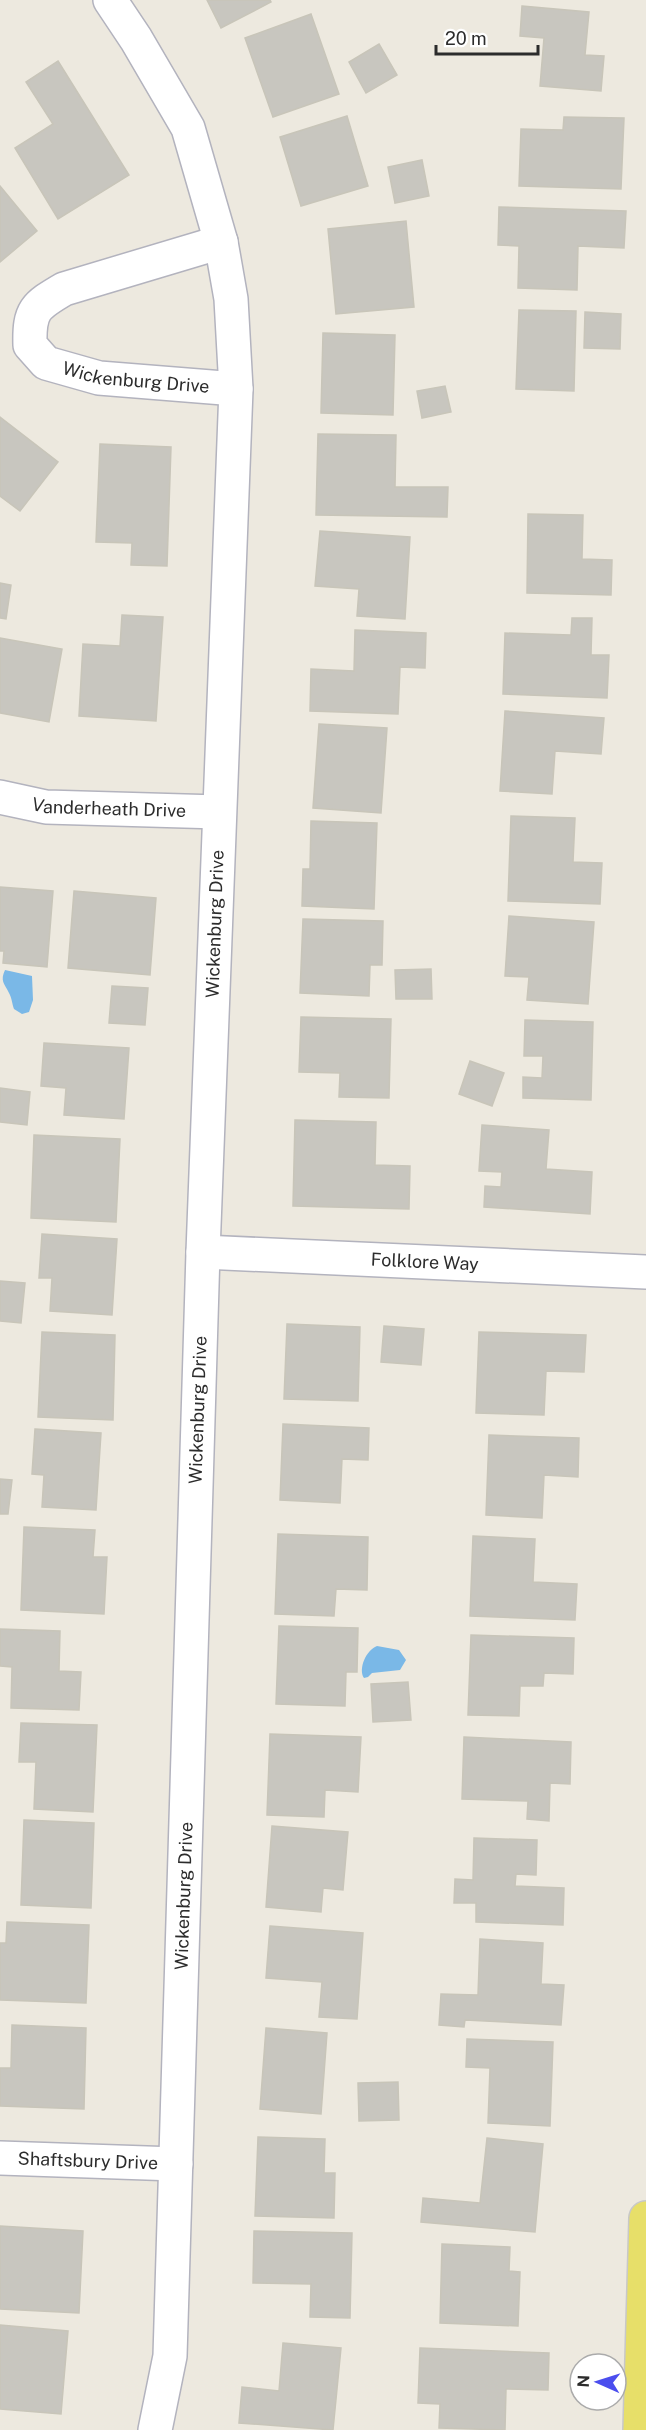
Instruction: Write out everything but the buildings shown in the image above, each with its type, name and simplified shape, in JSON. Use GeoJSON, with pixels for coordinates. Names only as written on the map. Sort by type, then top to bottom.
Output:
{"type":"FeatureCollection","features":[{"type":"Feature","properties":{"kind":"main road"},"geometry":{"type":"LineString","coordinates":[[640,2430],[646,2218]]}},
{"type":"Feature","properties":{"kind":"street","name":"Wickenburg Drive"},"geometry":{"type":"LineString","coordinates":[[110,0],[136,39],[188,128],[221,242],[231,299],[236,389],[202,1252],[170,2356],[155,2430]]}},
{"type":"Feature","properties":{"kind":"street","name":"Wickenburg Drive"},"geometry":{"type":"LineString","coordinates":[[221,242],[64,289],[41,302],[29,322],[30,345],[46,363],[99,378],[236,389]]}},
{"type":"Feature","properties":{"kind":"street","name":"Vanderheath Drive"},"geometry":{"type":"LineString","coordinates":[[0,797],[46,807],[219,812]]}},
{"type":"Feature","properties":{"kind":"street","name":"Folklore Way"},"geometry":{"type":"LineString","coordinates":[[202,1252],[646,1272]]}},
{"type":"Feature","properties":{"kind":"street","name":"Shaftsbury Drive"},"geometry":{"type":"LineString","coordinates":[[0,2158],[176,2164]]}},
{"type":"Feature","properties":{"kind":"water"},"geometry":{"type":"Polygon","coordinates":[[[5,970],[32,976],[33,1000],[29,1012],[22,1014],[14,1009],[3,982],[5,970]]]}},
{"type":"Feature","properties":{"kind":"water"},"geometry":{"type":"Polygon","coordinates":[[[377,1646],[399,1650],[406,1660],[400,1670],[372,1673],[364,1678],[362,1670],[364,1660],[369,1651],[377,1646]]]}}]}
